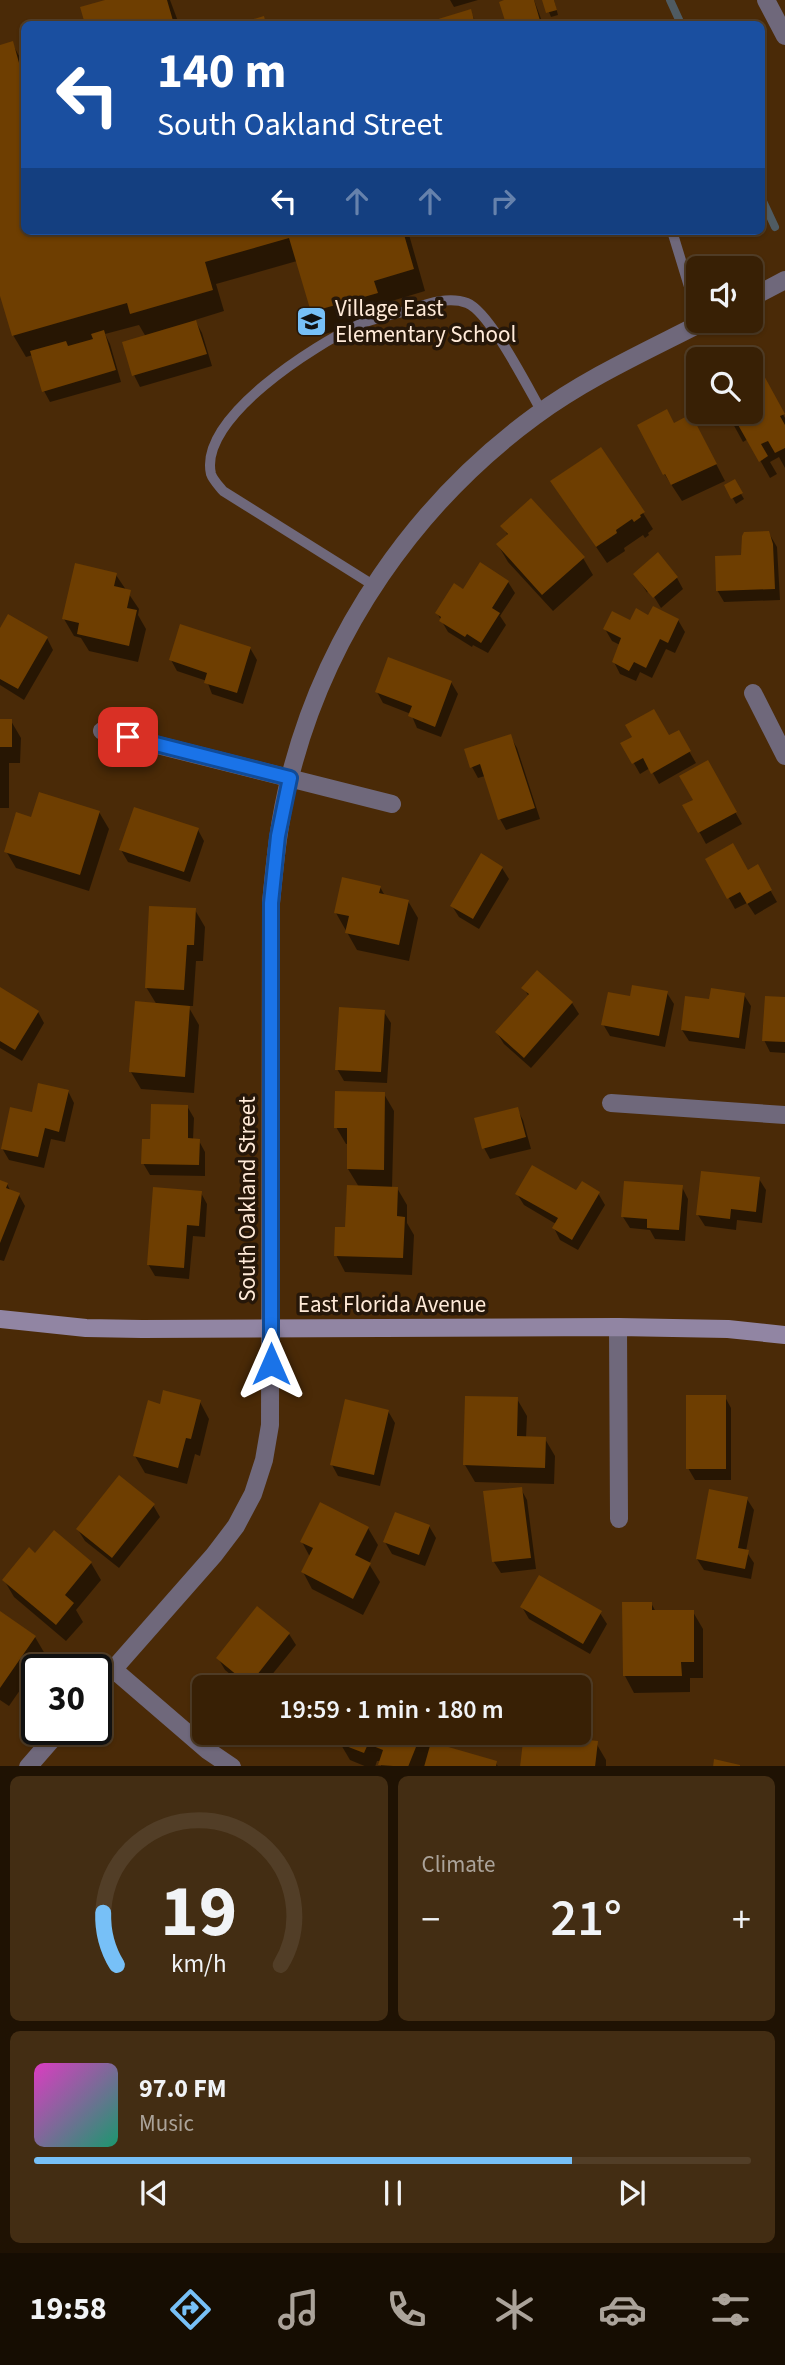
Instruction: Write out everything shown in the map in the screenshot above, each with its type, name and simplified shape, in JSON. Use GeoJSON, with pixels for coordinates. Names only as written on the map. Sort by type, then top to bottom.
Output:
{"type":"FeatureCollection","features":[{"type":"Feature","properties":{"kind":"street"},"geometry":{"type":"LineString","coordinates":[[766,0],[785,36]]}},
{"type":"Feature","properties":{"kind":"street"},"geometry":{"type":"LineString","coordinates":[[763,292],[785,280]]}},
{"type":"Feature","properties":{"kind":"street","name":"South Oakland Street"},"geometry":{"type":"LineString","coordinates":[[113,1669],[214,1555],[236,1526],[253,1494],[264,1460],[270,1425],[271,903],[278,836],[290,778],[323,680],[373,585],[435,505],[483,458],[542,412],[592,380],[686,328]]}},
{"type":"Feature","properties":{"kind":"street"},"geometry":{"type":"LineString","coordinates":[[753,693],[785,756]]}},
{"type":"Feature","properties":{"kind":"street"},"geometry":{"type":"LineString","coordinates":[[102,731],[392,804]]}},
{"type":"Feature","properties":{"kind":"street"},"geometry":{"type":"LineString","coordinates":[[611,1103],[785,1115]]}},
{"type":"Feature","properties":{"kind":"street","name":"East Florida Avenue"},"geometry":{"type":"LineString","coordinates":[[0,1319],[86,1328],[618,1327],[729,1329],[785,1335]]}},
{"type":"Feature","properties":{"kind":"street"},"geometry":{"type":"LineString","coordinates":[[618,1327],[619,1519]]}},
{"type":"Feature","properties":{"kind":"street"},"geometry":{"type":"LineString","coordinates":[[113,1669],[207,1750],[232,1766]]}},
{"type":"Feature","properties":{"kind":"street"},"geometry":{"type":"LineString","coordinates":[[28,1766],[47,1745]]}},
{"type":"Feature","properties":{"kind":"lane"},"geometry":{"type":"LineString","coordinates":[[673,235],[686,274]]}},
{"type":"Feature","properties":{"kind":"lane"},"geometry":{"type":"LineString","coordinates":[[373,585],[223,491],[211,476],[210,458],[218,436],[268,380],[309,351],[360,325],[442,300],[467,303],[485,317],[542,412]]}},
{"type":"Feature","properties":{"kind":"building"},"geometry":{"type":"Polygon","coordinates":[[[105,0],[167,0],[173,21],[84,21],[80,7],[105,0]]]}},
{"type":"Feature","properties":{"kind":"building"},"geometry":{"type":"Polygon","coordinates":[[[534,0],[540,21],[505,21],[499,2],[534,0]]]}},
{"type":"Feature","properties":{"kind":"building"},"geometry":{"type":"Polygon","coordinates":[[[542,0],[554,0],[557,10],[546,13],[542,0]]]}},
{"type":"Feature","properties":{"kind":"building"},"geometry":{"type":"Polygon","coordinates":[[[471,9],[474,21],[432,21],[471,9]]]}},
{"type":"Feature","properties":{"kind":"building"},"geometry":{"type":"Polygon","coordinates":[[[264,16],[265,21],[247,21],[264,16]]]}},
{"type":"Feature","properties":{"kind":"building"},"geometry":{"type":"Polygon","coordinates":[[[13,41],[21,70],[21,235],[404,235],[414,269],[374,281],[378,293],[311,312],[289,238],[205,262],[213,290],[130,314],[127,303],[12,336],[0,296],[0,45],[13,41]]]}},
{"type":"Feature","properties":{"kind":"building"},"geometry":{"type":"Polygon","coordinates":[[[196,320],[207,354],[132,376],[122,342],[196,320]]]}},
{"type":"Feature","properties":{"kind":"building"},"geometry":{"type":"Polygon","coordinates":[[[104,330],[116,370],[42,392],[30,351],[66,341],[68,346],[93,339],[91,334],[104,330]]]}},
{"type":"Feature","properties":{"kind":"building"},"geometry":{"type":"Polygon","coordinates":[[[763,374],[785,414],[780,416],[785,425],[785,448],[775,453],[768,441],[761,444],[768,456],[759,462],[738,424],[763,424],[763,374]]]}},
{"type":"Feature","properties":{"kind":"building"},"geometry":{"type":"Polygon","coordinates":[[[667,409],[674,423],[686,417],[686,424],[696,424],[717,464],[671,485],[637,425],[667,409]]]}},
{"type":"Feature","properties":{"kind":"building"},"geometry":{"type":"Polygon","coordinates":[[[601,447],[645,512],[634,522],[632,519],[616,530],[617,533],[596,547],[550,481],[601,447]]]}},
{"type":"Feature","properties":{"kind":"building"},"geometry":{"type":"Polygon","coordinates":[[[735,479],[743,493],[731,499],[724,485],[735,479]]]}},
{"type":"Feature","properties":{"kind":"building"},"geometry":{"type":"Polygon","coordinates":[[[531,498],[585,557],[542,595],[496,544],[508,534],[500,526],[531,498]]]}},
{"type":"Feature","properties":{"kind":"building"},"geometry":{"type":"Polygon","coordinates":[[[769,531],[773,544],[775,589],[716,591],[715,556],[741,555],[744,532],[769,531]]]}},
{"type":"Feature","properties":{"kind":"building"},"geometry":{"type":"Polygon","coordinates":[[[658,552],[678,577],[653,598],[633,574],[658,552]]]}},
{"type":"Feature","properties":{"kind":"building"},"geometry":{"type":"Polygon","coordinates":[[[480,562],[509,581],[492,608],[500,613],[481,643],[467,634],[465,637],[439,621],[441,617],[435,613],[454,583],[463,589],[480,562]]]}},
{"type":"Feature","properties":{"kind":"building"},"geometry":{"type":"Polygon","coordinates":[[[75,563],[117,573],[114,586],[131,590],[127,608],[137,610],[129,646],[77,634],[79,623],[62,619],[75,563]]]}},
{"type":"Feature","properties":{"kind":"building"},"geometry":{"type":"Polygon","coordinates":[[[653,606],[679,619],[668,643],[660,639],[646,668],[634,662],[629,671],[612,662],[621,638],[603,629],[612,611],[630,620],[636,608],[648,615],[653,606]]]}},
{"type":"Feature","properties":{"kind":"building"},"geometry":{"type":"Polygon","coordinates":[[[8,614],[48,637],[18,689],[0,679],[0,628],[8,614]]]}},
{"type":"Feature","properties":{"kind":"building"},"geometry":{"type":"Polygon","coordinates":[[[180,624],[251,647],[237,693],[204,683],[207,673],[169,660],[180,624]]]}},
{"type":"Feature","properties":{"kind":"building"},"geometry":{"type":"Polygon","coordinates":[[[388,657],[452,681],[435,727],[408,716],[412,706],[375,692],[388,657]]]}},
{"type":"Feature","properties":{"kind":"building"},"geometry":{"type":"Polygon","coordinates":[[[654,709],[669,735],[679,730],[691,751],[651,774],[643,758],[632,764],[620,743],[632,737],[625,725],[654,709]]]}},
{"type":"Feature","properties":{"kind":"building"},"geometry":{"type":"Polygon","coordinates":[[[0,719],[12,719],[12,747],[0,747],[0,719]]]}},
{"type":"Feature","properties":{"kind":"building"},"geometry":{"type":"Polygon","coordinates":[[[511,734],[535,808],[498,820],[480,764],[470,768],[464,749],[511,734]]]}},
{"type":"Feature","properties":{"kind":"building"},"geometry":{"type":"Polygon","coordinates":[[[708,760],[737,812],[698,833],[682,805],[693,800],[679,776],[708,760]]]}},
{"type":"Feature","properties":{"kind":"building"},"geometry":{"type":"Polygon","coordinates":[[[39,792],[100,811],[80,875],[4,852],[16,812],[31,817],[39,792]]]}},
{"type":"Feature","properties":{"kind":"building"},"geometry":{"type":"Polygon","coordinates":[[[134,807],[199,828],[184,872],[119,850],[134,807]]]}},
{"type":"Feature","properties":{"kind":"building"},"geometry":{"type":"Polygon","coordinates":[[[733,843],[748,870],[758,864],[772,890],[747,904],[740,892],[727,899],[705,859],[733,843]]]}},
{"type":"Feature","properties":{"kind":"building"},"geometry":{"type":"Polygon","coordinates":[[[481,853],[503,867],[473,919],[450,906],[481,853]]]}},
{"type":"Feature","properties":{"kind":"building"},"geometry":{"type":"Polygon","coordinates":[[[342,877],[381,886],[379,893],[409,900],[399,945],[345,933],[349,916],[334,913],[342,877]]]}},
{"type":"Feature","properties":{"kind":"building"},"geometry":{"type":"Polygon","coordinates":[[[149,906],[196,908],[194,945],[187,945],[184,990],[145,988],[149,906]]]}},
{"type":"Feature","properties":{"kind":"building"},"geometry":{"type":"Polygon","coordinates":[[[537,970],[573,1002],[524,1058],[495,1032],[529,994],[521,988],[537,970]]]}},
{"type":"Feature","properties":{"kind":"building"},"geometry":{"type":"Polygon","coordinates":[[[632,985],[668,991],[659,1036],[601,1025],[608,992],[630,996],[632,985]]]}},
{"type":"Feature","properties":{"kind":"building"},"geometry":{"type":"Polygon","coordinates":[[[0,987],[39,1011],[15,1050],[0,1041],[0,987]]]}},
{"type":"Feature","properties":{"kind":"building"},"geometry":{"type":"Polygon","coordinates":[[[711,988],[745,993],[739,1038],[681,1030],[685,996],[709,999],[711,988]]]}},
{"type":"Feature","properties":{"kind":"building"},"geometry":{"type":"Polygon","coordinates":[[[765,996],[785,997],[785,1042],[762,1041],[765,996]]]}},
{"type":"Feature","properties":{"kind":"building"},"geometry":{"type":"Polygon","coordinates":[[[135,1001],[190,1006],[185,1077],[129,1072],[135,1001]]]}},
{"type":"Feature","properties":{"kind":"building"},"geometry":{"type":"Polygon","coordinates":[[[339,1007],[385,1010],[381,1072],[335,1070],[339,1007]]]}},
{"type":"Feature","properties":{"kind":"building"},"geometry":{"type":"Polygon","coordinates":[[[38,1083],[69,1090],[59,1132],[45,1128],[38,1157],[1,1149],[10,1107],[32,1112],[38,1083]]]}},
{"type":"Feature","properties":{"kind":"building"},"geometry":{"type":"Polygon","coordinates":[[[335,1091],[385,1092],[384,1170],[347,1169],[347,1128],[334,1128],[335,1091]]]}},
{"type":"Feature","properties":{"kind":"building"},"geometry":{"type":"Polygon","coordinates":[[[151,1104],[188,1105],[188,1138],[200,1139],[199,1165],[141,1164],[142,1139],[150,1139],[151,1104]]]}},
{"type":"Feature","properties":{"kind":"building"},"geometry":{"type":"Polygon","coordinates":[[[518,1107],[526,1137],[482,1149],[474,1118],[518,1107]]]}},
{"type":"Feature","properties":{"kind":"building"},"geometry":{"type":"Polygon","coordinates":[[[532,1165],[576,1190],[582,1181],[600,1192],[572,1240],[552,1228],[558,1218],[515,1194],[532,1165]]]}},
{"type":"Feature","properties":{"kind":"building"},"geometry":{"type":"Polygon","coordinates":[[[701,1171],[760,1177],[756,1212],[731,1209],[730,1219],[696,1215],[701,1171]]]}},
{"type":"Feature","properties":{"kind":"building"},"geometry":{"type":"Polygon","coordinates":[[[0,1180],[8,1183],[6,1188],[20,1193],[0,1243],[0,1180]]]}},
{"type":"Feature","properties":{"kind":"building"},"geometry":{"type":"Polygon","coordinates":[[[624,1181],[683,1185],[679,1230],[647,1228],[647,1219],[621,1217],[624,1181]]]}},
{"type":"Feature","properties":{"kind":"building"},"geometry":{"type":"Polygon","coordinates":[[[347,1185],[398,1187],[397,1216],[405,1217],[403,1258],[334,1256],[335,1227],[345,1227],[347,1185]]]}},
{"type":"Feature","properties":{"kind":"building"},"geometry":{"type":"Polygon","coordinates":[[[153,1187],[202,1191],[199,1226],[187,1225],[184,1268],[147,1265],[153,1187]]]}},
{"type":"Feature","properties":{"kind":"building"},"geometry":{"type":"Polygon","coordinates":[[[163,1390],[201,1400],[191,1439],[186,1438],[178,1468],[133,1456],[148,1400],[160,1404],[163,1390]]]}},
{"type":"Feature","properties":{"kind":"building"},"geometry":{"type":"Polygon","coordinates":[[[686,1395],[726,1395],[726,1469],[686,1469],[686,1395]]]}},
{"type":"Feature","properties":{"kind":"building"},"geometry":{"type":"Polygon","coordinates":[[[465,1396],[518,1397],[517,1436],[546,1437],[545,1468],[463,1465],[465,1396]]]}},
{"type":"Feature","properties":{"kind":"building"},"geometry":{"type":"Polygon","coordinates":[[[345,1399],[389,1410],[374,1475],[330,1465],[345,1399]]]}},
{"type":"Feature","properties":{"kind":"building"},"geometry":{"type":"Polygon","coordinates":[[[119,1475],[155,1504],[112,1558],[76,1529],[119,1475]]]}},
{"type":"Feature","properties":{"kind":"building"},"geometry":{"type":"Polygon","coordinates":[[[522,1487],[531,1558],[492,1562],[483,1491],[522,1487]]]}},
{"type":"Feature","properties":{"kind":"building"},"geometry":{"type":"Polygon","coordinates":[[[709,1489],[748,1497],[738,1548],[749,1550],[745,1569],[696,1559],[709,1489]]]}},
{"type":"Feature","properties":{"kind":"building"},"geometry":{"type":"Polygon","coordinates":[[[320,1502],[369,1527],[355,1555],[371,1563],[353,1599],[301,1572],[313,1548],[300,1542],[320,1502]]]}},
{"type":"Feature","properties":{"kind":"building"},"geometry":{"type":"Polygon","coordinates":[[[395,1512],[430,1525],[419,1555],[383,1542],[395,1512]]]}},
{"type":"Feature","properties":{"kind":"building"},"geometry":{"type":"Polygon","coordinates":[[[54,1530],[92,1562],[65,1595],[74,1603],[56,1625],[2,1580],[29,1547],[35,1553],[54,1530]]]}},
{"type":"Feature","properties":{"kind":"building"},"geometry":{"type":"Polygon","coordinates":[[[539,1575],[602,1611],[583,1644],[520,1607],[539,1575]]]}},
{"type":"Feature","properties":{"kind":"building"},"geometry":{"type":"Polygon","coordinates":[[[622,1602],[652,1602],[652,1610],[694,1610],[694,1662],[681,1662],[682,1676],[623,1676],[622,1602]]]}},
{"type":"Feature","properties":{"kind":"building"},"geometry":{"type":"Polygon","coordinates":[[[257,1606],[290,1633],[257,1675],[237,1675],[216,1658],[257,1606]]]}},
{"type":"Feature","properties":{"kind":"building"},"geometry":{"type":"Polygon","coordinates":[[[0,1611],[36,1636],[0,1688],[0,1611]]]}},
{"type":"Feature","properties":{"kind":"building"},"geometry":{"type":"Polygon","coordinates":[[[591,1740],[598,1741],[595,1766],[520,1766],[523,1745],[591,1745],[591,1740]]]}},
{"type":"Feature","properties":{"kind":"building"},"geometry":{"type":"Polygon","coordinates":[[[343,1745],[368,1745],[364,1753],[343,1745]]]}},
{"type":"Feature","properties":{"kind":"building"},"geometry":{"type":"Polygon","coordinates":[[[370,1745],[417,1745],[408,1766],[378,1765],[383,1750],[370,1745]]]}},
{"type":"Feature","properties":{"kind":"building"},"geometry":{"type":"Polygon","coordinates":[[[430,1745],[441,1745],[497,1761],[496,1766],[424,1766],[430,1745]]]}},
{"type":"Feature","properties":{"kind":"building"},"geometry":{"type":"Polygon","coordinates":[[[714,1759],[740,1765],[740,1766],[713,1766],[714,1759]]]}},
{"type":"Feature","properties":{"kind":"waterway"},"geometry":{"type":"LineString","coordinates":[[670,0],[680,21]]}},
{"type":"Feature","properties":{"kind":"waterway"},"geometry":{"type":"LineString","coordinates":[[765,206],[775,227]]}},
{"type":"Feature","properties":{"kind":"place","name":"Village East Elementary School"},"geometry":{"type":"Point","coordinates":[312,321]}},
{"type":"Feature","properties":{"kind":"route"},"geometry":{"type":"LineString","coordinates":[[128,737],[290,778],[278,836],[271,903],[271,1364]]}}]}
